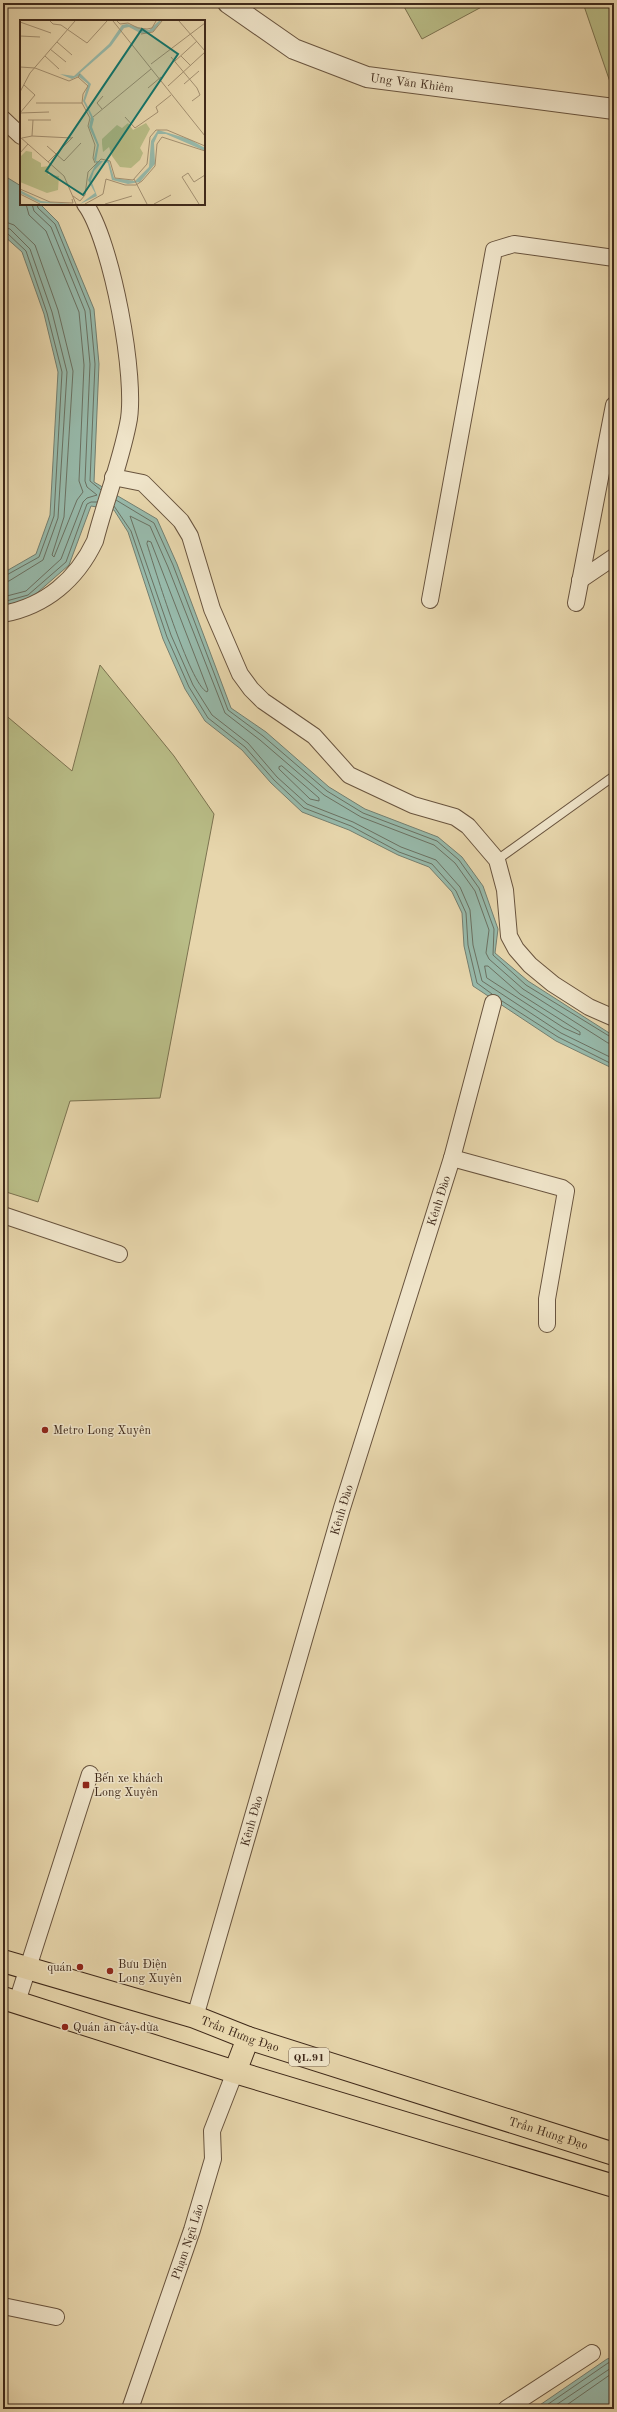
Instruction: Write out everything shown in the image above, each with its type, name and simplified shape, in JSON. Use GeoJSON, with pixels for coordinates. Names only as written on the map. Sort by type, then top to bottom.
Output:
{"type":"FeatureCollection","features":[{"type":"Feature","properties":{"kind":"highway","name":"Trần Hưng Đạo"},"geometry":{"type":"LineString","coordinates":[[3,1961],[195,2017],[248,2038],[614,2154]]}},
{"type":"Feature","properties":{"kind":"highway"},"geometry":{"type":"LineString","coordinates":[[10,2000],[235,2072],[614,2186]]}},
{"type":"Feature","properties":{"kind":"highway"},"geometry":{"type":"LineString","coordinates":[[235,2072],[248,2038]]}},
{"type":"Feature","properties":{"kind":"street","name":"Ung Văn Khiêm"},"geometry":{"type":"LineString","coordinates":[[228,3],[294,49],[367,77],[614,109]]}},
{"type":"Feature","properties":{"kind":"street"},"geometry":{"type":"LineString","coordinates":[[3,119],[20,135]]}},
{"type":"Feature","properties":{"kind":"street"},"geometry":{"type":"LineString","coordinates":[[3,614],[24,608],[43,599],[73,577],[87,559],[95,541],[128,424],[130,382],[120,312],[100,231],[86,205]]}},
{"type":"Feature","properties":{"kind":"street"},"geometry":{"type":"LineString","coordinates":[[430,600],[494,250],[514,244],[614,258]]}},
{"type":"Feature","properties":{"kind":"street"},"geometry":{"type":"LineString","coordinates":[[576,603],[614,405]]}},
{"type":"Feature","properties":{"kind":"street"},"geometry":{"type":"LineString","coordinates":[[112,480],[143,483],[181,521],[190,536],[212,609],[240,674],[251,690],[263,702],[314,736],[349,775],[413,805],[455,817],[468,826],[497,860],[505,890],[509,936],[516,949],[530,965],[553,984],[590,1007],[614,1018]]}},
{"type":"Feature","properties":{"kind":"street"},"geometry":{"type":"LineString","coordinates":[[580,580],[614,557]]}},
{"type":"Feature","properties":{"kind":"street","name":"Kênh Đào"},"geometry":{"type":"LineString","coordinates":[[195,2017],[342,1508],[452,1158],[493,1003]]}},
{"type":"Feature","properties":{"kind":"street"},"geometry":{"type":"LineString","coordinates":[[452,1158],[562,1188],[566,1191],[547,1299],[547,1324]]}},
{"type":"Feature","properties":{"kind":"street"},"geometry":{"type":"LineString","coordinates":[[3,1214],[119,1254]]}},
{"type":"Feature","properties":{"kind":"street"},"geometry":{"type":"LineString","coordinates":[[10,2000],[27,1968],[90,1774]]}},
{"type":"Feature","properties":{"kind":"street","name":"Phạm Ngũ Lão"},"geometry":{"type":"LineString","coordinates":[[130,2409],[192,2230],[213,2159],[212,2132],[235,2072]]}},
{"type":"Feature","properties":{"kind":"street"},"geometry":{"type":"LineString","coordinates":[[3,2306],[56,2317]]}},
{"type":"Feature","properties":{"kind":"street"},"geometry":{"type":"LineString","coordinates":[[506,2409],[592,2353]]}},
{"type":"Feature","properties":{"kind":"lane"},"geometry":{"type":"LineString","coordinates":[[497,860],[614,776]]}},
{"type":"Feature","properties":{"kind":"green space"},"geometry":{"type":"Polygon","coordinates":[[[402,3],[489,3],[422,39],[402,3]]]}},
{"type":"Feature","properties":{"kind":"green space"},"geometry":{"type":"Polygon","coordinates":[[[583,3],[614,3],[614,79],[610,82],[583,3]]]}},
{"type":"Feature","properties":{"kind":"green space"},"geometry":{"type":"Polygon","coordinates":[[[100,665],[174,756],[214,814],[160,1098],[70,1101],[38,1202],[3,1191],[3,713],[72,771],[100,665]]]}},
{"type":"Feature","properties":{"kind":"water"},"geometry":{"type":"Polygon","coordinates":[[[3,175],[20,185],[20,205],[41,205],[58,222],[94,309],[99,364],[94,482],[157,519],[177,564],[231,708],[266,732],[329,787],[365,809],[438,837],[462,857],[483,886],[498,929],[495,953],[528,981],[614,1036],[614,1069],[556,1041],[473,986],[464,946],[462,913],[452,892],[429,867],[398,855],[349,830],[302,812],[271,783],[242,750],[205,721],[185,689],[163,639],[128,532],[114,510],[91,506],[69,565],[30,599],[3,606],[3,573],[36,554],[50,515],[58,372],[44,314],[22,252],[3,235],[3,175]]]}},
{"type":"Feature","properties":{"kind":"water"},"geometry":{"type":"Polygon","coordinates":[[[614,2357],[614,2407],[534,2409],[607,2359],[614,2357]]]}},
{"type":"Feature","properties":{"kind":"place","name":"Metro Long Xuyên"},"geometry":{"type":"Point","coordinates":[45,1430]}},
{"type":"Feature","properties":{"kind":"place","name":"Bến xe khách Long Xuyên"},"geometry":{"type":"Point","coordinates":[86,1785]}},
{"type":"Feature","properties":{"kind":"place","name":"quán"},"geometry":{"type":"Point","coordinates":[80,1967]}},
{"type":"Feature","properties":{"kind":"place","name":"Bưu Điện Long Xuyên"},"geometry":{"type":"Point","coordinates":[110,1971]}},
{"type":"Feature","properties":{"kind":"place","name":"Quán ăn cây dừa"},"geometry":{"type":"Point","coordinates":[65,2027]}}]}
